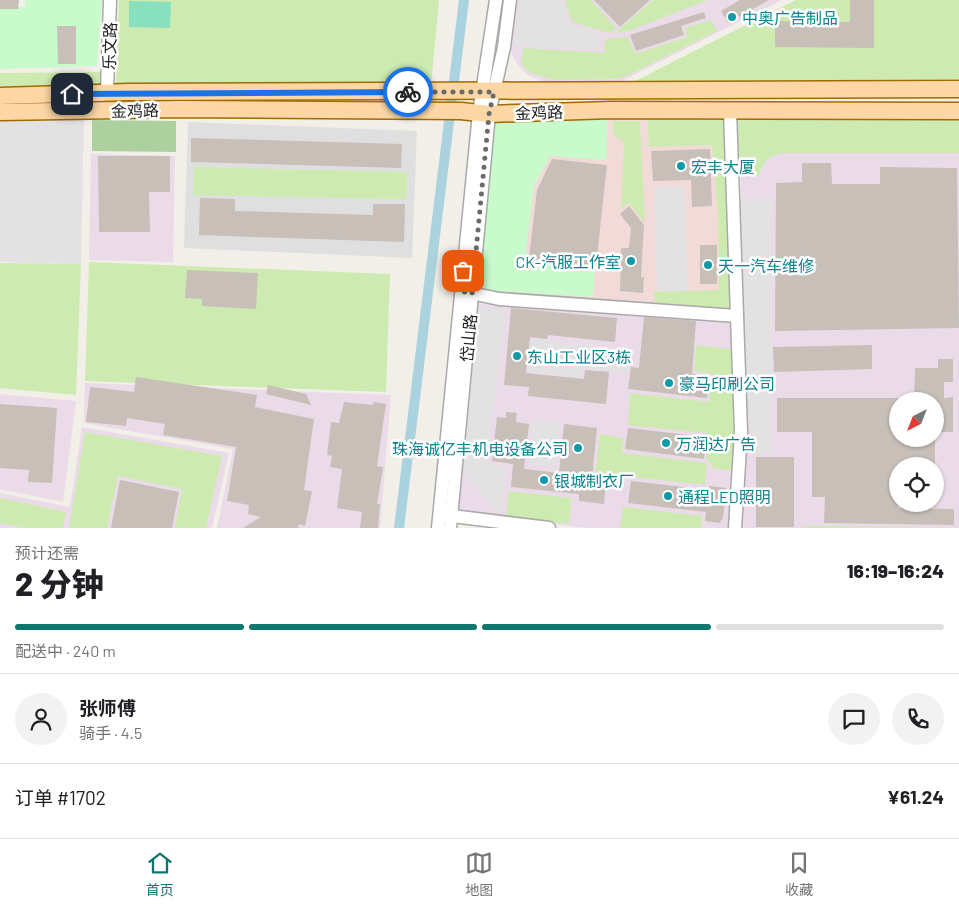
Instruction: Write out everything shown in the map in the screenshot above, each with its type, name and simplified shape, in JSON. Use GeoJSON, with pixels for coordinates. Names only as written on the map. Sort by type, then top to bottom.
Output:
{"type":"FeatureCollection","features":[{"type":"Feature","properties":{"kind":"main road","name":"金鸡路"},"geometry":{"type":"LineString","coordinates":[[0,96],[107,92],[959,89]]}},
{"type":"Feature","properties":{"kind":"main road","name":"金鸡路"},"geometry":{"type":"LineString","coordinates":[[0,112],[180,109],[461,111],[484,114],[611,110],[959,111]]}},
{"type":"Feature","properties":{"kind":"street","name":"乐文路"},"geometry":{"type":"LineString","coordinates":[[107,92],[110,0]]}},
{"type":"Feature","properties":{"kind":"street","name":"岱山路"},"geometry":{"type":"LineString","coordinates":[[438,528],[447,520],[484,114],[482,92],[496,0]]}},
{"type":"Feature","properties":{"kind":"street","name":"岱山路"},"geometry":{"type":"LineString","coordinates":[[482,92],[504,47],[510,0]]}},
{"type":"Feature","properties":{"kind":"street"},"geometry":{"type":"LineString","coordinates":[[730,111],[741,432],[736,528]]}},
{"type":"Feature","properties":{"kind":"street"},"geometry":{"type":"LineString","coordinates":[[467,292],[499,299],[737,316]]}},
{"type":"Feature","properties":{"kind":"street"},"geometry":{"type":"LineString","coordinates":[[447,520],[549,528]]}},
{"type":"Feature","properties":{"kind":"shaded area"},"geometry":{"type":"Polygon","coordinates":[[[517,0],[782,0],[620,82],[553,83],[528,75],[518,65],[512,55],[510,44],[517,0]]]}},
{"type":"Feature","properties":{"kind":"shaded area"},"geometry":{"type":"Polygon","coordinates":[[[519,0],[563,0],[571,25],[600,32],[599,50],[513,46],[519,0]]]}},
{"type":"Feature","properties":{"kind":"shaded area"},"geometry":{"type":"Polygon","coordinates":[[[84,111],[81,264],[0,262],[0,113],[84,111]]]}},
{"type":"Feature","properties":{"kind":"shaded area"},"geometry":{"type":"Polygon","coordinates":[[[486,113],[718,118],[728,308],[472,293],[486,113]]]}},
{"type":"Feature","properties":{"kind":"shaded area"},"geometry":{"type":"Polygon","coordinates":[[[740,118],[959,120],[959,528],[742,528],[745,433],[740,118]]]}},
{"type":"Feature","properties":{"kind":"shaded area"},"geometry":{"type":"Polygon","coordinates":[[[188,122],[417,131],[412,258],[184,248],[188,122]]]}},
{"type":"Feature","properties":{"kind":"shaded area"},"geometry":{"type":"Polygon","coordinates":[[[91,154],[175,156],[173,262],[89,260],[91,154]]]}},
{"type":"Feature","properties":{"kind":"shaded area"},"geometry":{"type":"Polygon","coordinates":[[[654,186],[684,186],[688,291],[657,291],[654,186]]]}},
{"type":"Feature","properties":{"kind":"shaded area"},"geometry":{"type":"Polygon","coordinates":[[[738,199],[772,200],[772,454],[751,453],[738,199]]]}},
{"type":"Feature","properties":{"kind":"shaded area"},"geometry":{"type":"Polygon","coordinates":[[[474,303],[732,320],[734,412],[731,528],[587,528],[451,512],[474,303]]]}},
{"type":"Feature","properties":{"kind":"shaded area"},"geometry":{"type":"Polygon","coordinates":[[[478,307],[506,309],[487,464],[507,467],[500,515],[461,470],[478,307]]]}},
{"type":"Feature","properties":{"kind":"shaded area"},"geometry":{"type":"Polygon","coordinates":[[[532,339],[629,350],[627,373],[583,368],[581,378],[528,372],[532,339]]]}},
{"type":"Feature","properties":{"kind":"shaded area"},"geometry":{"type":"Polygon","coordinates":[[[85,383],[391,395],[380,528],[217,528],[233,449],[84,423],[85,383]]]}},
{"type":"Feature","properties":{"kind":"shaded area"},"geometry":{"type":"Polygon","coordinates":[[[0,394],[76,401],[63,502],[0,489],[0,394]]]}},
{"type":"Feature","properties":{"kind":"shaded area"},"geometry":{"type":"Polygon","coordinates":[[[532,420],[560,423],[556,467],[528,464],[532,420]]]}},
{"type":"Feature","properties":{"kind":"shaded area"},"geometry":{"type":"Polygon","coordinates":[[[82,427],[229,453],[212,528],[0,528],[0,493],[70,507],[82,427]]]}},
{"type":"Feature","properties":{"kind":"green space"},"geometry":{"type":"Polygon","coordinates":[[[25,0],[102,0],[97,66],[0,69],[0,7],[25,7],[25,0]]]}},
{"type":"Feature","properties":{"kind":"green space"},"geometry":{"type":"Polygon","coordinates":[[[119,0],[439,0],[431,85],[116,86],[119,0]]]}},
{"type":"Feature","properties":{"kind":"green space"},"geometry":{"type":"Polygon","coordinates":[[[565,0],[591,0],[616,28],[609,33],[572,22],[565,0]]]}},
{"type":"Feature","properties":{"kind":"green space"},"geometry":{"type":"Polygon","coordinates":[[[653,0],[708,0],[628,31],[615,33],[653,0]]]}},
{"type":"Feature","properties":{"kind":"green space"},"geometry":{"type":"Polygon","coordinates":[[[796,0],[959,0],[959,79],[633,82],[796,0]]]}},
{"type":"Feature","properties":{"kind":"green space"},"geometry":{"type":"Polygon","coordinates":[[[129,1],[171,2],[170,28],[129,27],[129,1]]]}},
{"type":"Feature","properties":{"kind":"green space"},"geometry":{"type":"Polygon","coordinates":[[[711,20],[717,31],[620,79],[553,80],[531,73],[521,64],[523,48],[604,53],[605,39],[628,37],[635,54],[687,37],[685,28],[711,20]]]}},
{"type":"Feature","properties":{"kind":"green space"},"geometry":{"type":"Polygon","coordinates":[[[104,72],[103,89],[0,93],[0,73],[104,72]]]}},
{"type":"Feature","properties":{"kind":"green space"},"geometry":{"type":"Polygon","coordinates":[[[647,113],[725,114],[733,311],[655,306],[654,292],[719,290],[718,216],[712,145],[649,147],[647,113]]]}},
{"type":"Feature","properties":{"kind":"green space"},"geometry":{"type":"Polygon","coordinates":[[[734,115],[959,115],[959,153],[783,153],[766,160],[759,176],[750,176],[734,156],[734,115]]]}},
{"type":"Feature","properties":{"kind":"green space"},"geometry":{"type":"Polygon","coordinates":[[[488,117],[608,120],[606,160],[550,156],[534,186],[525,260],[595,269],[593,297],[474,290],[488,117]]]}},
{"type":"Feature","properties":{"kind":"green space"},"geometry":{"type":"Polygon","coordinates":[[[92,120],[176,121],[176,152],[92,151],[92,120]]]}},
{"type":"Feature","properties":{"kind":"green space"},"geometry":{"type":"Polygon","coordinates":[[[613,121],[640,121],[645,223],[629,203],[621,209],[624,143],[613,134],[613,121]]]}},
{"type":"Feature","properties":{"kind":"green space"},"geometry":{"type":"Polygon","coordinates":[[[194,167],[407,172],[406,199],[193,195],[194,167]]]}},
{"type":"Feature","properties":{"kind":"green space"},"geometry":{"type":"Polygon","coordinates":[[[89,262],[390,274],[386,392],[85,381],[89,262]]]}},
{"type":"Feature","properties":{"kind":"green space"},"geometry":{"type":"Polygon","coordinates":[[[0,263],[81,264],[76,395],[0,388],[0,263]]]}},
{"type":"Feature","properties":{"kind":"green space"},"geometry":{"type":"Polygon","coordinates":[[[696,345],[736,350],[734,471],[711,468],[712,464],[706,458],[708,433],[628,425],[630,393],[709,402],[712,374],[694,371],[696,345]]]}},
{"type":"Feature","properties":{"kind":"green space"},"geometry":{"type":"Polygon","coordinates":[[[85,432],[222,456],[206,528],[175,528],[182,489],[118,476],[107,528],[69,528],[85,432]]]}},
{"type":"Feature","properties":{"kind":"green space"},"geometry":{"type":"Polygon","coordinates":[[[600,434],[623,438],[622,453],[707,463],[705,485],[632,477],[626,479],[595,476],[600,434]]]}},
{"type":"Feature","properties":{"kind":"green space"},"geometry":{"type":"Polygon","coordinates":[[[509,491],[571,498],[569,524],[506,517],[509,491]]]}},
{"type":"Feature","properties":{"kind":"green space"},"geometry":{"type":"Polygon","coordinates":[[[0,498],[66,512],[63,528],[24,528],[0,523],[0,498]]]}},
{"type":"Feature","properties":{"kind":"green space"},"geometry":{"type":"Polygon","coordinates":[[[623,507],[702,516],[701,528],[620,528],[623,507]]]}},
{"type":"Feature","properties":{"kind":"green space"},"geometry":{"type":"Polygon","coordinates":[[[808,526],[953,527],[801,528],[808,526]]]}},
{"type":"Feature","properties":{"kind":"building"},"geometry":{"type":"Polygon","coordinates":[[[0,0],[19,0],[18,9],[0,9],[0,0]]]}},
{"type":"Feature","properties":{"kind":"building"},"geometry":{"type":"Polygon","coordinates":[[[594,0],[650,0],[620,27],[594,0]]]}},
{"type":"Feature","properties":{"kind":"building","name":"中奥广告制品"},"geometry":{"type":"Polygon","coordinates":[[[740,0],[769,0],[728,23],[721,11],[740,0]]]}},
{"type":"Feature","properties":{"kind":"building"},"geometry":{"type":"Polygon","coordinates":[[[850,0],[874,0],[874,48],[775,47],[775,21],[850,22],[850,0]]]}},
{"type":"Feature","properties":{"kind":"building"},"geometry":{"type":"Polygon","coordinates":[[[704,12],[706,18],[681,26],[684,35],[636,51],[630,35],[704,12]]]}},
{"type":"Feature","properties":{"kind":"building"},"geometry":{"type":"Polygon","coordinates":[[[57,26],[76,26],[76,64],[58,64],[57,26]]]}},
{"type":"Feature","properties":{"kind":"building"},"geometry":{"type":"Polygon","coordinates":[[[191,138],[402,144],[401,168],[191,162],[191,138]]]}},
{"type":"Feature","properties":{"kind":"building","name":"宏丰大厦"},"geometry":{"type":"Polygon","coordinates":[[[710,149],[712,206],[692,207],[691,180],[653,181],[651,151],[710,149]]]}},
{"type":"Feature","properties":{"kind":"building"},"geometry":{"type":"Polygon","coordinates":[[[98,156],[170,156],[170,192],[149,192],[150,232],[99,232],[98,156]]]}},
{"type":"Feature","properties":{"kind":"building"},"geometry":{"type":"Polygon","coordinates":[[[552,159],[607,165],[596,266],[529,258],[537,190],[552,159]]]}},
{"type":"Feature","properties":{"kind":"building"},"geometry":{"type":"Polygon","coordinates":[[[802,163],[831,163],[832,184],[880,184],[880,167],[957,168],[959,328],[775,331],[776,183],[802,182],[802,163]]]}},
{"type":"Feature","properties":{"kind":"building"},"geometry":{"type":"Polygon","coordinates":[[[200,198],[235,199],[235,211],[373,215],[373,204],[405,204],[404,242],[199,235],[200,198]]]}},
{"type":"Feature","properties":{"kind":"building"},"geometry":{"type":"Polygon","coordinates":[[[629,206],[644,225],[641,277],[644,277],[643,293],[620,291],[621,248],[629,248],[631,228],[620,214],[629,206]]]}},
{"type":"Feature","properties":{"kind":"building","name":"天一汽车维修"},"geometry":{"type":"Polygon","coordinates":[[[700,245],[717,245],[717,284],[700,284],[700,245]]]}},
{"type":"Feature","properties":{"kind":"building"},"geometry":{"type":"Polygon","coordinates":[[[187,270],[258,273],[256,309],[202,306],[202,299],[185,298],[187,270]]]}},
{"type":"Feature","properties":{"kind":"building","name":"东山工业区3栋"},"geometry":{"type":"Polygon","coordinates":[[[511,308],[617,318],[615,342],[548,335],[547,339],[530,337],[526,373],[584,379],[585,370],[609,372],[606,404],[528,396],[529,387],[504,385],[511,308]]]}},
{"type":"Feature","properties":{"kind":"building"},"geometry":{"type":"Polygon","coordinates":[[[644,317],[696,321],[692,374],[709,376],[707,398],[628,389],[631,367],[639,368],[644,317]]]}},
{"type":"Feature","properties":{"kind":"building"},"geometry":{"type":"Polygon","coordinates":[[[872,345],[872,369],[774,372],[773,347],[872,345]]]}},
{"type":"Feature","properties":{"kind":"building"},"geometry":{"type":"Polygon","coordinates":[[[938,359],[953,359],[953,382],[944,382],[944,392],[914,392],[915,368],[938,368],[938,359]]]}},
{"type":"Feature","properties":{"kind":"building"},"geometry":{"type":"Polygon","coordinates":[[[136,377],[257,395],[255,407],[314,419],[304,490],[312,491],[305,526],[299,524],[298,528],[243,528],[261,517],[248,514],[249,505],[227,501],[236,447],[163,435],[165,424],[127,418],[126,426],[86,422],[90,387],[134,392],[136,377]]]}},
{"type":"Feature","properties":{"kind":"building"},"geometry":{"type":"Polygon","coordinates":[[[268,385],[306,394],[311,405],[266,394],[268,385]]]}},
{"type":"Feature","properties":{"kind":"building"},"geometry":{"type":"Polygon","coordinates":[[[953,397],[953,432],[944,432],[944,398],[953,397]]]}},
{"type":"Feature","properties":{"kind":"building"},"geometry":{"type":"Polygon","coordinates":[[[777,398],[889,398],[889,448],[935,448],[935,457],[889,457],[889,512],[944,512],[944,509],[954,509],[954,525],[824,523],[825,497],[812,497],[812,432],[777,432],[777,398]]]}},
{"type":"Feature","properties":{"kind":"building"},"geometry":{"type":"Polygon","coordinates":[[[344,402],[373,405],[374,402],[386,404],[377,466],[383,467],[377,504],[380,504],[378,528],[360,528],[362,512],[337,508],[342,469],[330,467],[332,456],[327,455],[331,422],[339,423],[344,402]]]}},
{"type":"Feature","properties":{"kind":"building"},"geometry":{"type":"Polygon","coordinates":[[[0,404],[57,408],[52,483],[28,482],[29,470],[0,468],[0,404]]]}},
{"type":"Feature","properties":{"kind":"building"},"geometry":{"type":"Polygon","coordinates":[[[506,412],[517,413],[516,422],[529,424],[524,469],[559,473],[564,424],[597,428],[592,478],[606,480],[604,504],[579,501],[579,494],[511,487],[513,464],[492,461],[497,417],[506,418],[506,412]]]}},
{"type":"Feature","properties":{"kind":"building","name":"万润达广告"},"geometry":{"type":"Polygon","coordinates":[[[628,428],[706,437],[704,459],[625,449],[628,428]]]}},
{"type":"Feature","properties":{"kind":"building"},"geometry":{"type":"Polygon","coordinates":[[[756,457],[794,457],[794,527],[756,527],[756,457]]]}},
{"type":"Feature","properties":{"kind":"building"},"geometry":{"type":"Polygon","coordinates":[[[120,480],[179,492],[172,528],[111,528],[120,480]]]}},
{"type":"Feature","properties":{"kind":"building","name":"通程LED照明"},"geometry":{"type":"Polygon","coordinates":[[[631,481],[709,490],[709,486],[726,488],[723,518],[719,523],[705,521],[706,512],[628,503],[631,481]]]}},
{"type":"Feature","properties":{"kind":"waterway"},"geometry":{"type":"LineString","coordinates":[[399,528],[464,0]]}},
{"type":"Feature","properties":{"kind":"way so far"},"geometry":{"type":"LineString","coordinates":[[408,92],[494,92],[489,114],[472,294],[461,291],[463,271]]}},
{"type":"Feature","properties":{"kind":"place","name":"中奥广告制品"},"geometry":{"type":"Point","coordinates":[732,17]}},
{"type":"Feature","properties":{"kind":"place","name":"宏丰大厦"},"geometry":{"type":"Point","coordinates":[681,166]}},
{"type":"Feature","properties":{"kind":"place","name":"CK-汽服工作室"},"geometry":{"type":"Point","coordinates":[631,261]}},
{"type":"Feature","properties":{"kind":"place","name":"天一汽车维修"},"geometry":{"type":"Point","coordinates":[708,265]}},
{"type":"Feature","properties":{"kind":"place","name":"东山工业区3栋"},"geometry":{"type":"Point","coordinates":[517,356]}},
{"type":"Feature","properties":{"kind":"place","name":"豪马印刷公司"},"geometry":{"type":"Point","coordinates":[669,383]}},
{"type":"Feature","properties":{"kind":"place","name":"万润达广告"},"geometry":{"type":"Point","coordinates":[666,443]}},
{"type":"Feature","properties":{"kind":"place","name":"珠海诚亿丰机电设备公司"},"geometry":{"type":"Point","coordinates":[578,448]}},
{"type":"Feature","properties":{"kind":"place","name":"银城制衣厂"},"geometry":{"type":"Point","coordinates":[544,480]}},
{"type":"Feature","properties":{"kind":"place","name":"通程LED照明"},"geometry":{"type":"Point","coordinates":[668,496]}},
{"type":"Feature","properties":{"kind":"route"},"geometry":{"type":"LineString","coordinates":[[72,94],[129,92],[408,92]]}}]}
